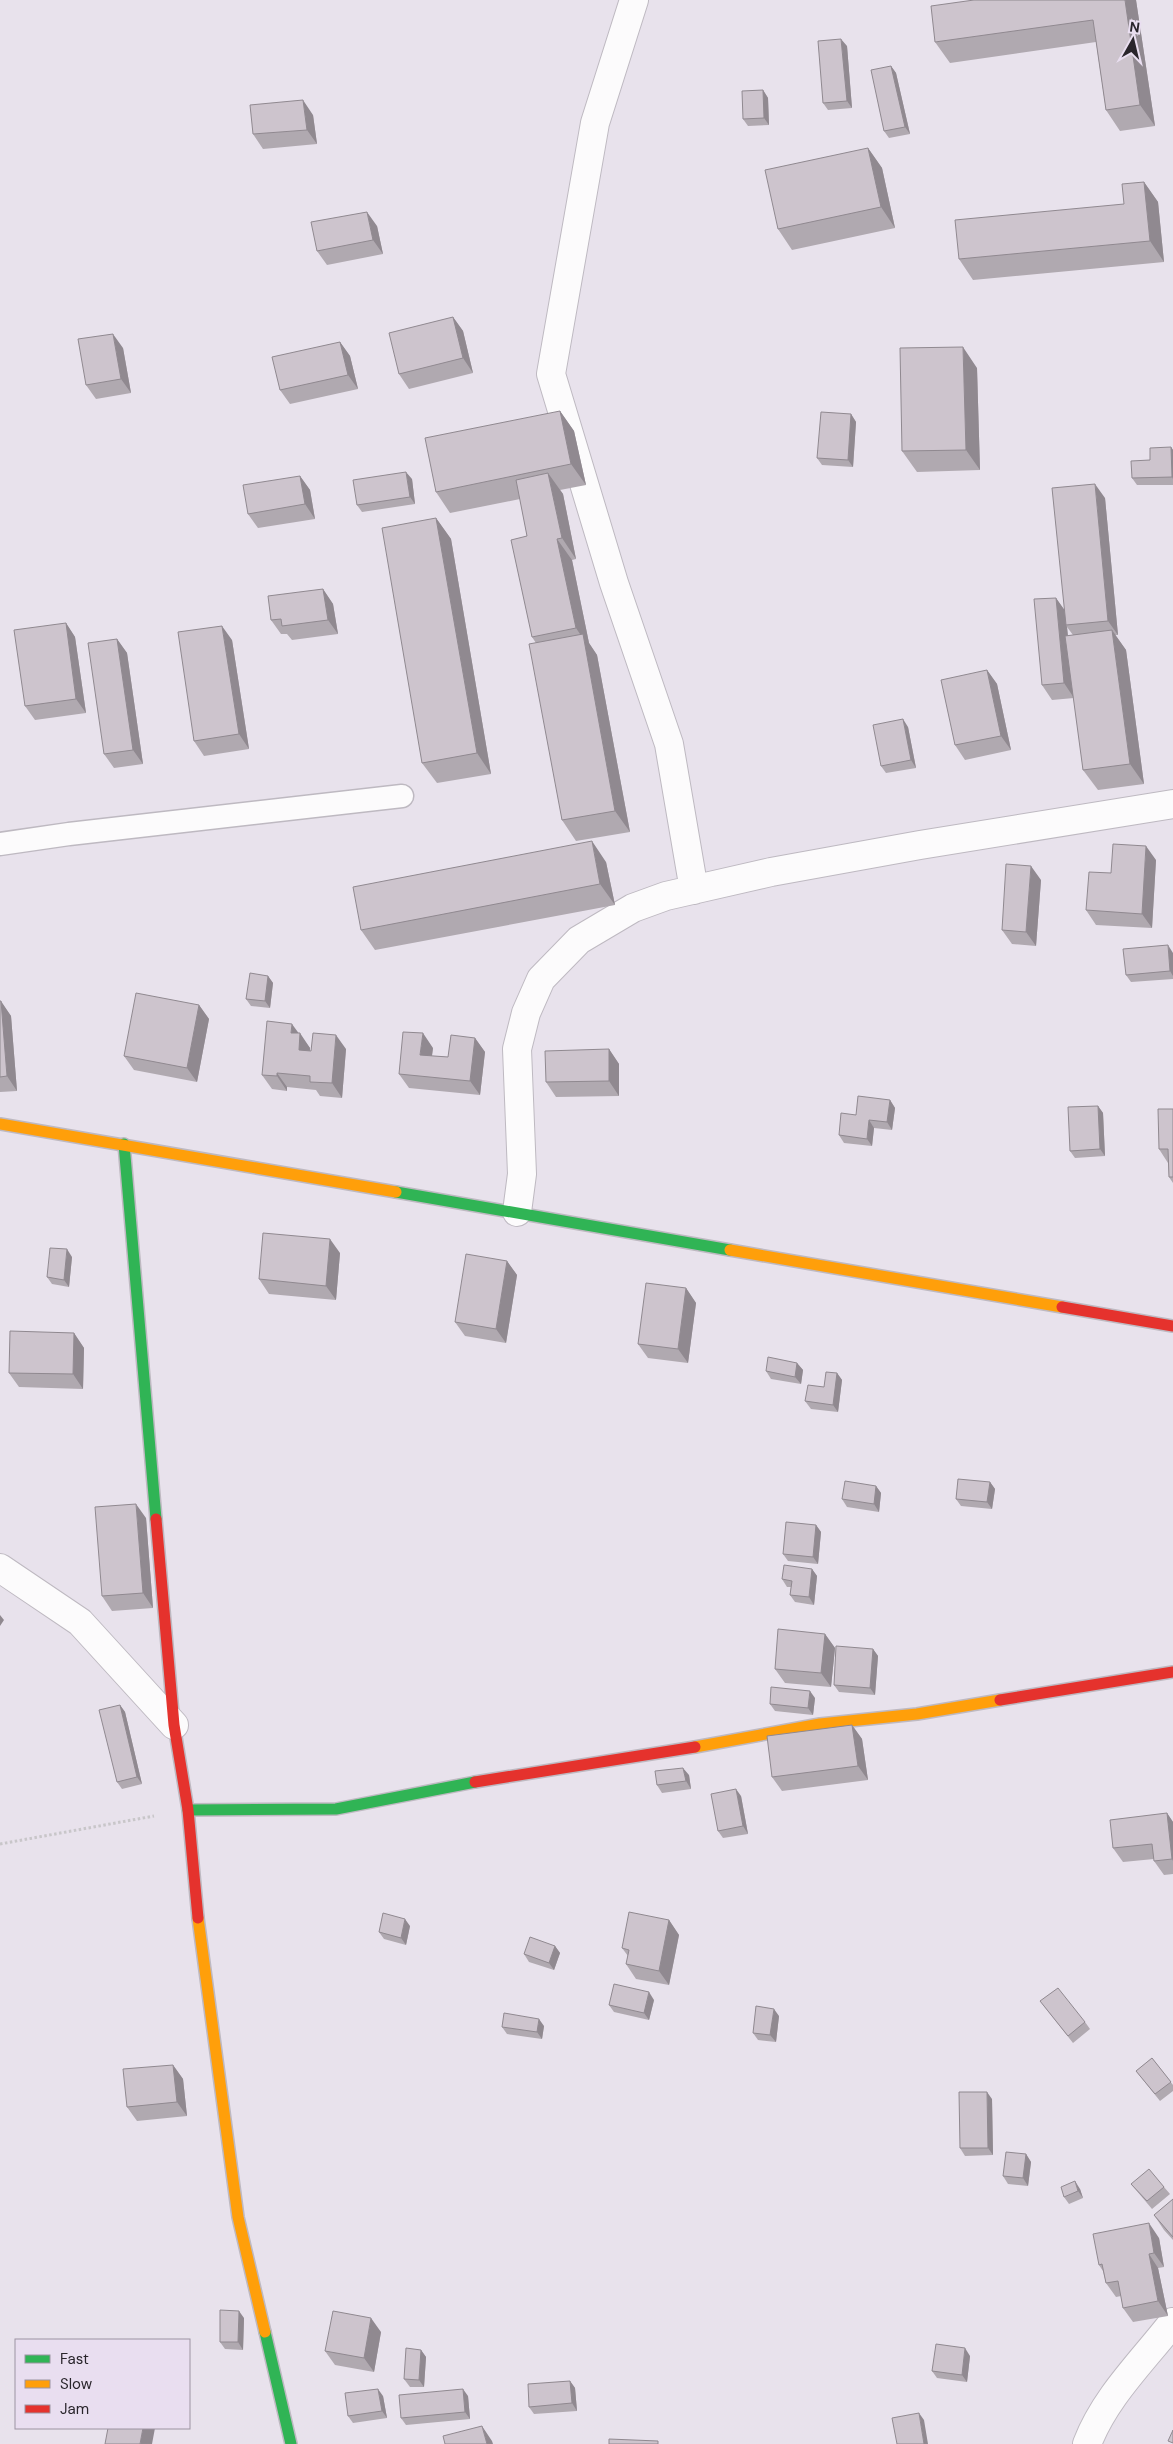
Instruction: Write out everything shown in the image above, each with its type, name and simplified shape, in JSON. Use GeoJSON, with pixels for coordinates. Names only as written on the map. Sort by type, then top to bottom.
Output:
{"type":"FeatureCollection","features":[{"type":"Feature","properties":{"kind":"street"},"geometry":{"type":"LineString","coordinates":[[634,0],[595,123],[552,374],[614,583],[669,744],[694,890]]}},
{"type":"Feature","properties":{"kind":"street"},"geometry":{"type":"LineString","coordinates":[[517,1212],[522,1174],[517,1050],[526,1013],[541,979],[580,940],[632,908],[666,896],[771,872],[920,845],[1173,804]]}},
{"type":"Feature","properties":{"kind":"street"},"geometry":{"type":"LineString","coordinates":[[0,1124],[1173,1326]]}},
{"type":"Feature","properties":{"kind":"street"},"geometry":{"type":"LineString","coordinates":[[124,1144],[174,1725],[188,1810],[198,1917],[238,2217],[291,2444]]}},
{"type":"Feature","properties":{"kind":"street"},"geometry":{"type":"LineString","coordinates":[[0,1568],[80,1622],[174,1725]]}},
{"type":"Feature","properties":{"kind":"street"},"geometry":{"type":"LineString","coordinates":[[188,1810],[336,1809],[483,1780],[709,1744],[820,1724],[917,1714],[1173,1672]]}},
{"type":"Feature","properties":{"kind":"street"},"geometry":{"type":"LineString","coordinates":[[1086,2444],[1094,2424],[1131,2372],[1173,2322]]}},
{"type":"Feature","properties":{"kind":"lane"},"geometry":{"type":"LineString","coordinates":[[0,844],[69,834],[402,796]]}},
{"type":"Feature","properties":{"kind":"path"},"geometry":{"type":"LineString","coordinates":[[0,1844],[188,1810]]}},
{"type":"Feature","properties":{"kind":"building"},"geometry":{"type":"Polygon","coordinates":[[[974,0],[1125,0],[1140,105],[1106,110],[1093,20],[935,42],[931,6],[974,0]]]}},
{"type":"Feature","properties":{"kind":"building"},"geometry":{"type":"Polygon","coordinates":[[[841,39],[847,101],[823,103],[818,41],[841,39]]]}},
{"type":"Feature","properties":{"kind":"building"},"geometry":{"type":"Polygon","coordinates":[[[891,66],[905,127],[884,131],[871,70],[891,66]]]}},
{"type":"Feature","properties":{"kind":"building"},"geometry":{"type":"Polygon","coordinates":[[[763,90],[764,118],[743,119],[742,91],[763,90]]]}},
{"type":"Feature","properties":{"kind":"building"},"geometry":{"type":"Polygon","coordinates":[[[303,100],[307,130],[253,134],[250,105],[303,100]]]}},
{"type":"Feature","properties":{"kind":"building"},"geometry":{"type":"Polygon","coordinates":[[[868,148],[881,207],[778,229],[765,170],[868,148]]]}},
{"type":"Feature","properties":{"kind":"building"},"geometry":{"type":"Polygon","coordinates":[[[1144,182],[1150,241],[959,259],[955,220],[1124,204],[1122,184],[1144,182]]]}},
{"type":"Feature","properties":{"kind":"building"},"geometry":{"type":"Polygon","coordinates":[[[367,212],[373,240],[317,251],[311,222],[367,212]]]}},
{"type":"Feature","properties":{"kind":"building"},"geometry":{"type":"Polygon","coordinates":[[[453,317],[463,358],[399,374],[389,333],[453,317]]]}},
{"type":"Feature","properties":{"kind":"building"},"geometry":{"type":"Polygon","coordinates":[[[113,334],[121,379],[86,385],[78,339],[113,334]]]}},
{"type":"Feature","properties":{"kind":"building"},"geometry":{"type":"Polygon","coordinates":[[[340,342],[348,375],[280,390],[272,357],[340,342]]]}},
{"type":"Feature","properties":{"kind":"building"},"geometry":{"type":"Polygon","coordinates":[[[963,347],[966,450],[902,451],[900,348],[963,347]]]}},
{"type":"Feature","properties":{"kind":"building"},"geometry":{"type":"Polygon","coordinates":[[[560,411],[571,464],[436,492],[425,438],[560,411]]]}},
{"type":"Feature","properties":{"kind":"building"},"geometry":{"type":"Polygon","coordinates":[[[821,412],[851,414],[848,460],[817,458],[821,412]]]}},
{"type":"Feature","properties":{"kind":"building"},"geometry":{"type":"Polygon","coordinates":[[[1171,447],[1172,477],[1132,478],[1131,461],[1150,460],[1150,448],[1171,447]]]}},
{"type":"Feature","properties":{"kind":"building"},"geometry":{"type":"Polygon","coordinates":[[[406,472],[410,497],[357,505],[353,480],[406,472]]]}},
{"type":"Feature","properties":{"kind":"building"},"geometry":{"type":"Polygon","coordinates":[[[548,473],[562,538],[557,539],[576,628],[532,637],[511,540],[527,536],[516,480],[548,473]]]}},
{"type":"Feature","properties":{"kind":"building"},"geometry":{"type":"Polygon","coordinates":[[[300,476],[305,504],[248,514],[243,485],[300,476]]]}},
{"type":"Feature","properties":{"kind":"building"},"geometry":{"type":"Polygon","coordinates":[[[1095,484],[1108,621],[1066,625],[1052,488],[1095,484]]]}},
{"type":"Feature","properties":{"kind":"building"},"geometry":{"type":"Polygon","coordinates":[[[436,518],[477,753],[422,763],[382,528],[436,518]]]}},
{"type":"Feature","properties":{"kind":"building"},"geometry":{"type":"Polygon","coordinates":[[[323,589],[328,620],[282,626],[281,619],[271,620],[268,596],[323,589]]]}},
{"type":"Feature","properties":{"kind":"building"},"geometry":{"type":"Polygon","coordinates":[[[1056,598],[1064,683],[1042,685],[1034,599],[1056,598]]]}},
{"type":"Feature","properties":{"kind":"building"},"geometry":{"type":"Polygon","coordinates":[[[66,623],[76,699],[25,706],[14,630],[66,623]]]}},
{"type":"Feature","properties":{"kind":"building"},"geometry":{"type":"Polygon","coordinates":[[[222,626],[239,734],[194,741],[178,632],[222,626]]]}},
{"type":"Feature","properties":{"kind":"building"},"geometry":{"type":"Polygon","coordinates":[[[1112,630],[1130,764],[1083,770],[1065,636],[1112,630]]]}},
{"type":"Feature","properties":{"kind":"building"},"geometry":{"type":"Polygon","coordinates":[[[583,634],[615,811],[562,820],[529,644],[583,634]]]}},
{"type":"Feature","properties":{"kind":"building"},"geometry":{"type":"Polygon","coordinates":[[[117,639],[133,750],[104,754],[88,643],[117,639]]]}},
{"type":"Feature","properties":{"kind":"building"},"geometry":{"type":"Polygon","coordinates":[[[987,670],[1001,736],[955,745],[941,680],[987,670]]]}},
{"type":"Feature","properties":{"kind":"building"},"geometry":{"type":"Polygon","coordinates":[[[903,719],[911,760],[881,766],[873,725],[903,719]]]}},
{"type":"Feature","properties":{"kind":"building"},"geometry":{"type":"Polygon","coordinates":[[[592,841],[600,884],[361,930],[353,887],[592,841]]]}},
{"type":"Feature","properties":{"kind":"building"},"geometry":{"type":"Polygon","coordinates":[[[1113,844],[1146,846],[1142,914],[1086,910],[1089,872],[1111,873],[1113,844]]]}},
{"type":"Feature","properties":{"kind":"building"},"geometry":{"type":"Polygon","coordinates":[[[1006,864],[1031,866],[1026,932],[1002,930],[1006,864]]]}},
{"type":"Feature","properties":{"kind":"building"},"geometry":{"type":"Polygon","coordinates":[[[1168,945],[1170,971],[1126,975],[1123,949],[1168,945]]]}},
{"type":"Feature","properties":{"kind":"building"},"geometry":{"type":"Polygon","coordinates":[[[250,973],[268,976],[265,1001],[246,999],[250,973]]]}},
{"type":"Feature","properties":{"kind":"building"},"geometry":{"type":"Polygon","coordinates":[[[136,993],[199,1005],[187,1068],[124,1056],[136,993]]]}},
{"type":"Feature","properties":{"kind":"building"},"geometry":{"type":"Polygon","coordinates":[[[0,1001],[7,1076],[0,1077],[0,1001]]]}},
{"type":"Feature","properties":{"kind":"building"},"geometry":{"type":"Polygon","coordinates":[[[267,1021],[292,1024],[291,1033],[300,1033],[299,1050],[311,1051],[313,1033],[336,1035],[332,1083],[310,1082],[310,1076],[277,1073],[277,1076],[262,1075],[267,1021]]]}},
{"type":"Feature","properties":{"kind":"building"},"geometry":{"type":"Polygon","coordinates":[[[403,1032],[423,1033],[420,1055],[448,1057],[451,1035],[475,1038],[470,1081],[399,1074],[403,1032]]]}},
{"type":"Feature","properties":{"kind":"building"},"geometry":{"type":"Polygon","coordinates":[[[609,1049],[609,1081],[546,1082],[545,1051],[609,1049]]]}},
{"type":"Feature","properties":{"kind":"building"},"geometry":{"type":"Polygon","coordinates":[[[858,1096],[890,1100],[887,1122],[869,1120],[867,1139],[839,1135],[841,1113],[856,1115],[858,1096]]]}},
{"type":"Feature","properties":{"kind":"building"},"geometry":{"type":"Polygon","coordinates":[[[1098,1106],[1100,1149],[1070,1151],[1068,1107],[1098,1106]]]}},
{"type":"Feature","properties":{"kind":"building"},"geometry":{"type":"Polygon","coordinates":[[[1158,1109],[1173,1109],[1173,1177],[1169,1177],[1168,1149],[1159,1149],[1158,1109]]]}},
{"type":"Feature","properties":{"kind":"building"},"geometry":{"type":"Polygon","coordinates":[[[263,1233],[330,1239],[326,1286],[259,1279],[263,1233]]]}},
{"type":"Feature","properties":{"kind":"building"},"geometry":{"type":"Polygon","coordinates":[[[50,1248],[67,1249],[64,1280],[47,1277],[50,1248]]]}},
{"type":"Feature","properties":{"kind":"building"},"geometry":{"type":"Polygon","coordinates":[[[466,1254],[507,1261],[496,1329],[455,1322],[466,1254]]]}},
{"type":"Feature","properties":{"kind":"building"},"geometry":{"type":"Polygon","coordinates":[[[646,1283],[686,1288],[678,1349],[638,1344],[646,1283]]]}},
{"type":"Feature","properties":{"kind":"building"},"geometry":{"type":"Polygon","coordinates":[[[10,1331],[74,1333],[73,1374],[9,1373],[10,1331]]]}},
{"type":"Feature","properties":{"kind":"building"},"geometry":{"type":"Polygon","coordinates":[[[768,1357],[797,1363],[795,1377],[766,1371],[768,1357]]]}},
{"type":"Feature","properties":{"kind":"building"},"geometry":{"type":"Polygon","coordinates":[[[826,1372],[837,1373],[833,1405],[805,1401],[808,1385],[824,1387],[826,1372]]]}},
{"type":"Feature","properties":{"kind":"building"},"geometry":{"type":"Polygon","coordinates":[[[958,1479],[990,1482],[987,1502],[956,1499],[958,1479]]]}},
{"type":"Feature","properties":{"kind":"building"},"geometry":{"type":"Polygon","coordinates":[[[845,1481],[876,1486],[874,1504],[842,1499],[845,1481]]]}},
{"type":"Feature","properties":{"kind":"building"},"geometry":{"type":"Polygon","coordinates":[[[136,1504],[143,1593],[102,1596],[95,1507],[136,1504]]]}},
{"type":"Feature","properties":{"kind":"building"},"geometry":{"type":"Polygon","coordinates":[[[786,1522],[816,1525],[813,1557],[783,1554],[786,1522]]]}},
{"type":"Feature","properties":{"kind":"building"},"geometry":{"type":"Polygon","coordinates":[[[784,1565],[812,1569],[809,1597],[790,1595],[792,1581],[782,1579],[784,1565]]]}},
{"type":"Feature","properties":{"kind":"building"},"geometry":{"type":"Polygon","coordinates":[[[778,1629],[825,1634],[821,1673],[775,1669],[778,1629]]]}},
{"type":"Feature","properties":{"kind":"building"},"geometry":{"type":"Polygon","coordinates":[[[836,1646],[873,1649],[870,1688],[834,1685],[836,1646]]]}},
{"type":"Feature","properties":{"kind":"building"},"geometry":{"type":"Polygon","coordinates":[[[771,1687],[810,1691],[808,1708],[770,1704],[771,1687]]]}},
{"type":"Feature","properties":{"kind":"building"},"geometry":{"type":"Polygon","coordinates":[[[120,1705],[137,1777],[117,1782],[99,1710],[120,1705]]]}},
{"type":"Feature","properties":{"kind":"building"},"geometry":{"type":"Polygon","coordinates":[[[852,1725],[858,1766],[772,1777],[767,1736],[852,1725]]]}},
{"type":"Feature","properties":{"kind":"building"},"geometry":{"type":"Polygon","coordinates":[[[683,1768],[686,1781],[657,1785],[655,1771],[683,1768]]]}},
{"type":"Feature","properties":{"kind":"building"},"geometry":{"type":"Polygon","coordinates":[[[736,1789],[743,1826],[718,1831],[711,1794],[736,1789]]]}},
{"type":"Feature","properties":{"kind":"building"},"geometry":{"type":"Polygon","coordinates":[[[1167,1813],[1172,1859],[1154,1861],[1152,1844],[1113,1848],[1110,1820],[1167,1813]]]}},
{"type":"Feature","properties":{"kind":"building"},"geometry":{"type":"Polygon","coordinates":[[[629,1912],[669,1920],[659,1971],[626,1964],[629,1950],[622,1948],[629,1912]]]}},
{"type":"Feature","properties":{"kind":"building"},"geometry":{"type":"Polygon","coordinates":[[[383,1913],[405,1919],[401,1938],[379,1932],[383,1913]]]}},
{"type":"Feature","properties":{"kind":"building"},"geometry":{"type":"Polygon","coordinates":[[[530,1937],[555,1946],[549,1963],[524,1954],[530,1937]]]}},
{"type":"Feature","properties":{"kind":"building"},"geometry":{"type":"Polygon","coordinates":[[[614,1984],[649,1992],[644,2013],[609,2005],[614,1984]]]}},
{"type":"Feature","properties":{"kind":"building"},"geometry":{"type":"Polygon","coordinates":[[[1058,1988],[1085,2022],[1068,2036],[1040,2001],[1058,1988]]]}},
{"type":"Feature","properties":{"kind":"building"},"geometry":{"type":"Polygon","coordinates":[[[756,2006],[774,2009],[770,2035],[753,2033],[756,2006]]]}},
{"type":"Feature","properties":{"kind":"building"},"geometry":{"type":"Polygon","coordinates":[[[504,2013],[539,2019],[537,2032],[502,2027],[504,2013]]]}},
{"type":"Feature","properties":{"kind":"building"},"geometry":{"type":"Polygon","coordinates":[[[1152,2058],[1171,2082],[1155,2094],[1136,2071],[1152,2058]]]}},
{"type":"Feature","properties":{"kind":"building"},"geometry":{"type":"Polygon","coordinates":[[[173,2065],[177,2102],[127,2107],[123,2069],[173,2065]]]}},
{"type":"Feature","properties":{"kind":"building"},"geometry":{"type":"Polygon","coordinates":[[[959,2092],[987,2092],[988,2148],[960,2148],[959,2092]]]}},
{"type":"Feature","properties":{"kind":"building"},"geometry":{"type":"Polygon","coordinates":[[[1006,2152],[1026,2154],[1023,2178],[1003,2176],[1006,2152]]]}},
{"type":"Feature","properties":{"kind":"building"},"geometry":{"type":"Polygon","coordinates":[[[1149,2169],[1164,2187],[1147,2201],[1131,2184],[1149,2169]]]}},
{"type":"Feature","properties":{"kind":"building"},"geometry":{"type":"Polygon","coordinates":[[[1075,2181],[1078,2191],[1064,2197],[1061,2187],[1075,2181]]]}},
{"type":"Feature","properties":{"kind":"building"},"geometry":{"type":"Polygon","coordinates":[[[1173,2199],[1173,2237],[1154,2215],[1173,2199]]]}},
{"type":"Feature","properties":{"kind":"building"},"geometry":{"type":"Polygon","coordinates":[[[1149,2223],[1154,2253],[1149,2254],[1158,2301],[1123,2308],[1118,2281],[1106,2283],[1102,2264],[1099,2265],[1093,2234],[1149,2223]]]}},
{"type":"Feature","properties":{"kind":"building"},"geometry":{"type":"Polygon","coordinates":[[[220,2310],[239,2311],[238,2342],[220,2342],[220,2310]]]}},
{"type":"Feature","properties":{"kind":"building"},"geometry":{"type":"Polygon","coordinates":[[[333,2311],[371,2318],[364,2358],[325,2351],[333,2311]]]}},
{"type":"Feature","properties":{"kind":"building"},"geometry":{"type":"Polygon","coordinates":[[[936,2344],[965,2348],[962,2375],[932,2371],[936,2344]]]}},
{"type":"Feature","properties":{"kind":"building"},"geometry":{"type":"Polygon","coordinates":[[[406,2348],[421,2350],[419,2380],[404,2379],[406,2348]]]}},
{"type":"Feature","properties":{"kind":"building"},"geometry":{"type":"Polygon","coordinates":[[[570,2381],[572,2403],[529,2407],[528,2384],[570,2381]]]}},
{"type":"Feature","properties":{"kind":"building"},"geometry":{"type":"Polygon","coordinates":[[[378,2389],[382,2411],[348,2416],[345,2393],[378,2389]]]}},
{"type":"Feature","properties":{"kind":"building"},"geometry":{"type":"Polygon","coordinates":[[[463,2389],[465,2412],[401,2418],[399,2395],[463,2389]]]}},
{"type":"Feature","properties":{"kind":"building"},"geometry":{"type":"Polygon","coordinates":[[[919,2413],[924,2444],[897,2444],[892,2418],[919,2413]]]}},
{"type":"Feature","properties":{"kind":"building"},"geometry":{"type":"Polygon","coordinates":[[[482,2426],[487,2444],[445,2444],[443,2436],[482,2426]]]}},
{"type":"Feature","properties":{"kind":"building"},"geometry":{"type":"Polygon","coordinates":[[[108,2429],[143,2429],[140,2444],[105,2444],[108,2429]]]}},
{"type":"Feature","properties":{"kind":"building"},"geometry":{"type":"Polygon","coordinates":[[[1173,2430],[1173,2443],[1168,2441],[1173,2430]]]}},
{"type":"Feature","properties":{"kind":"building"},"geometry":{"type":"Polygon","coordinates":[[[609,2439],[658,2441],[658,2444],[609,2444],[609,2439]]]}},
{"type":"Feature","properties":{"kind":"traffic: fast"},"geometry":{"type":"LineString","coordinates":[[124,1144],[156,1519]]}},
{"type":"Feature","properties":{"kind":"traffic: fast"},"geometry":{"type":"LineString","coordinates":[[396,1192],[730,1250]]}},
{"type":"Feature","properties":{"kind":"traffic: fast"},"geometry":{"type":"LineString","coordinates":[[188,1810],[336,1809],[475,1782]]}},
{"type":"Feature","properties":{"kind":"traffic: fast"},"geometry":{"type":"LineString","coordinates":[[265,2332],[291,2444]]}},
{"type":"Feature","properties":{"kind":"traffic: slow"},"geometry":{"type":"LineString","coordinates":[[0,1124],[396,1192]]}},
{"type":"Feature","properties":{"kind":"traffic: slow"},"geometry":{"type":"LineString","coordinates":[[730,1250],[1062,1307]]}},
{"type":"Feature","properties":{"kind":"traffic: slow"},"geometry":{"type":"LineString","coordinates":[[695,1747],[820,1724],[917,1714],[1000,1700]]}},
{"type":"Feature","properties":{"kind":"traffic: slow"},"geometry":{"type":"LineString","coordinates":[[198,1918],[238,2217],[265,2332]]}},
{"type":"Feature","properties":{"kind":"traffic: jam"},"geometry":{"type":"LineString","coordinates":[[1062,1307],[1173,1326]]}},
{"type":"Feature","properties":{"kind":"traffic: jam"},"geometry":{"type":"LineString","coordinates":[[156,1519],[174,1725],[188,1810],[198,1918]]}},
{"type":"Feature","properties":{"kind":"traffic: jam"},"geometry":{"type":"LineString","coordinates":[[1000,1700],[1173,1672]]}},
{"type":"Feature","properties":{"kind":"traffic: jam"},"geometry":{"type":"LineString","coordinates":[[475,1782],[695,1747]]}}]}
